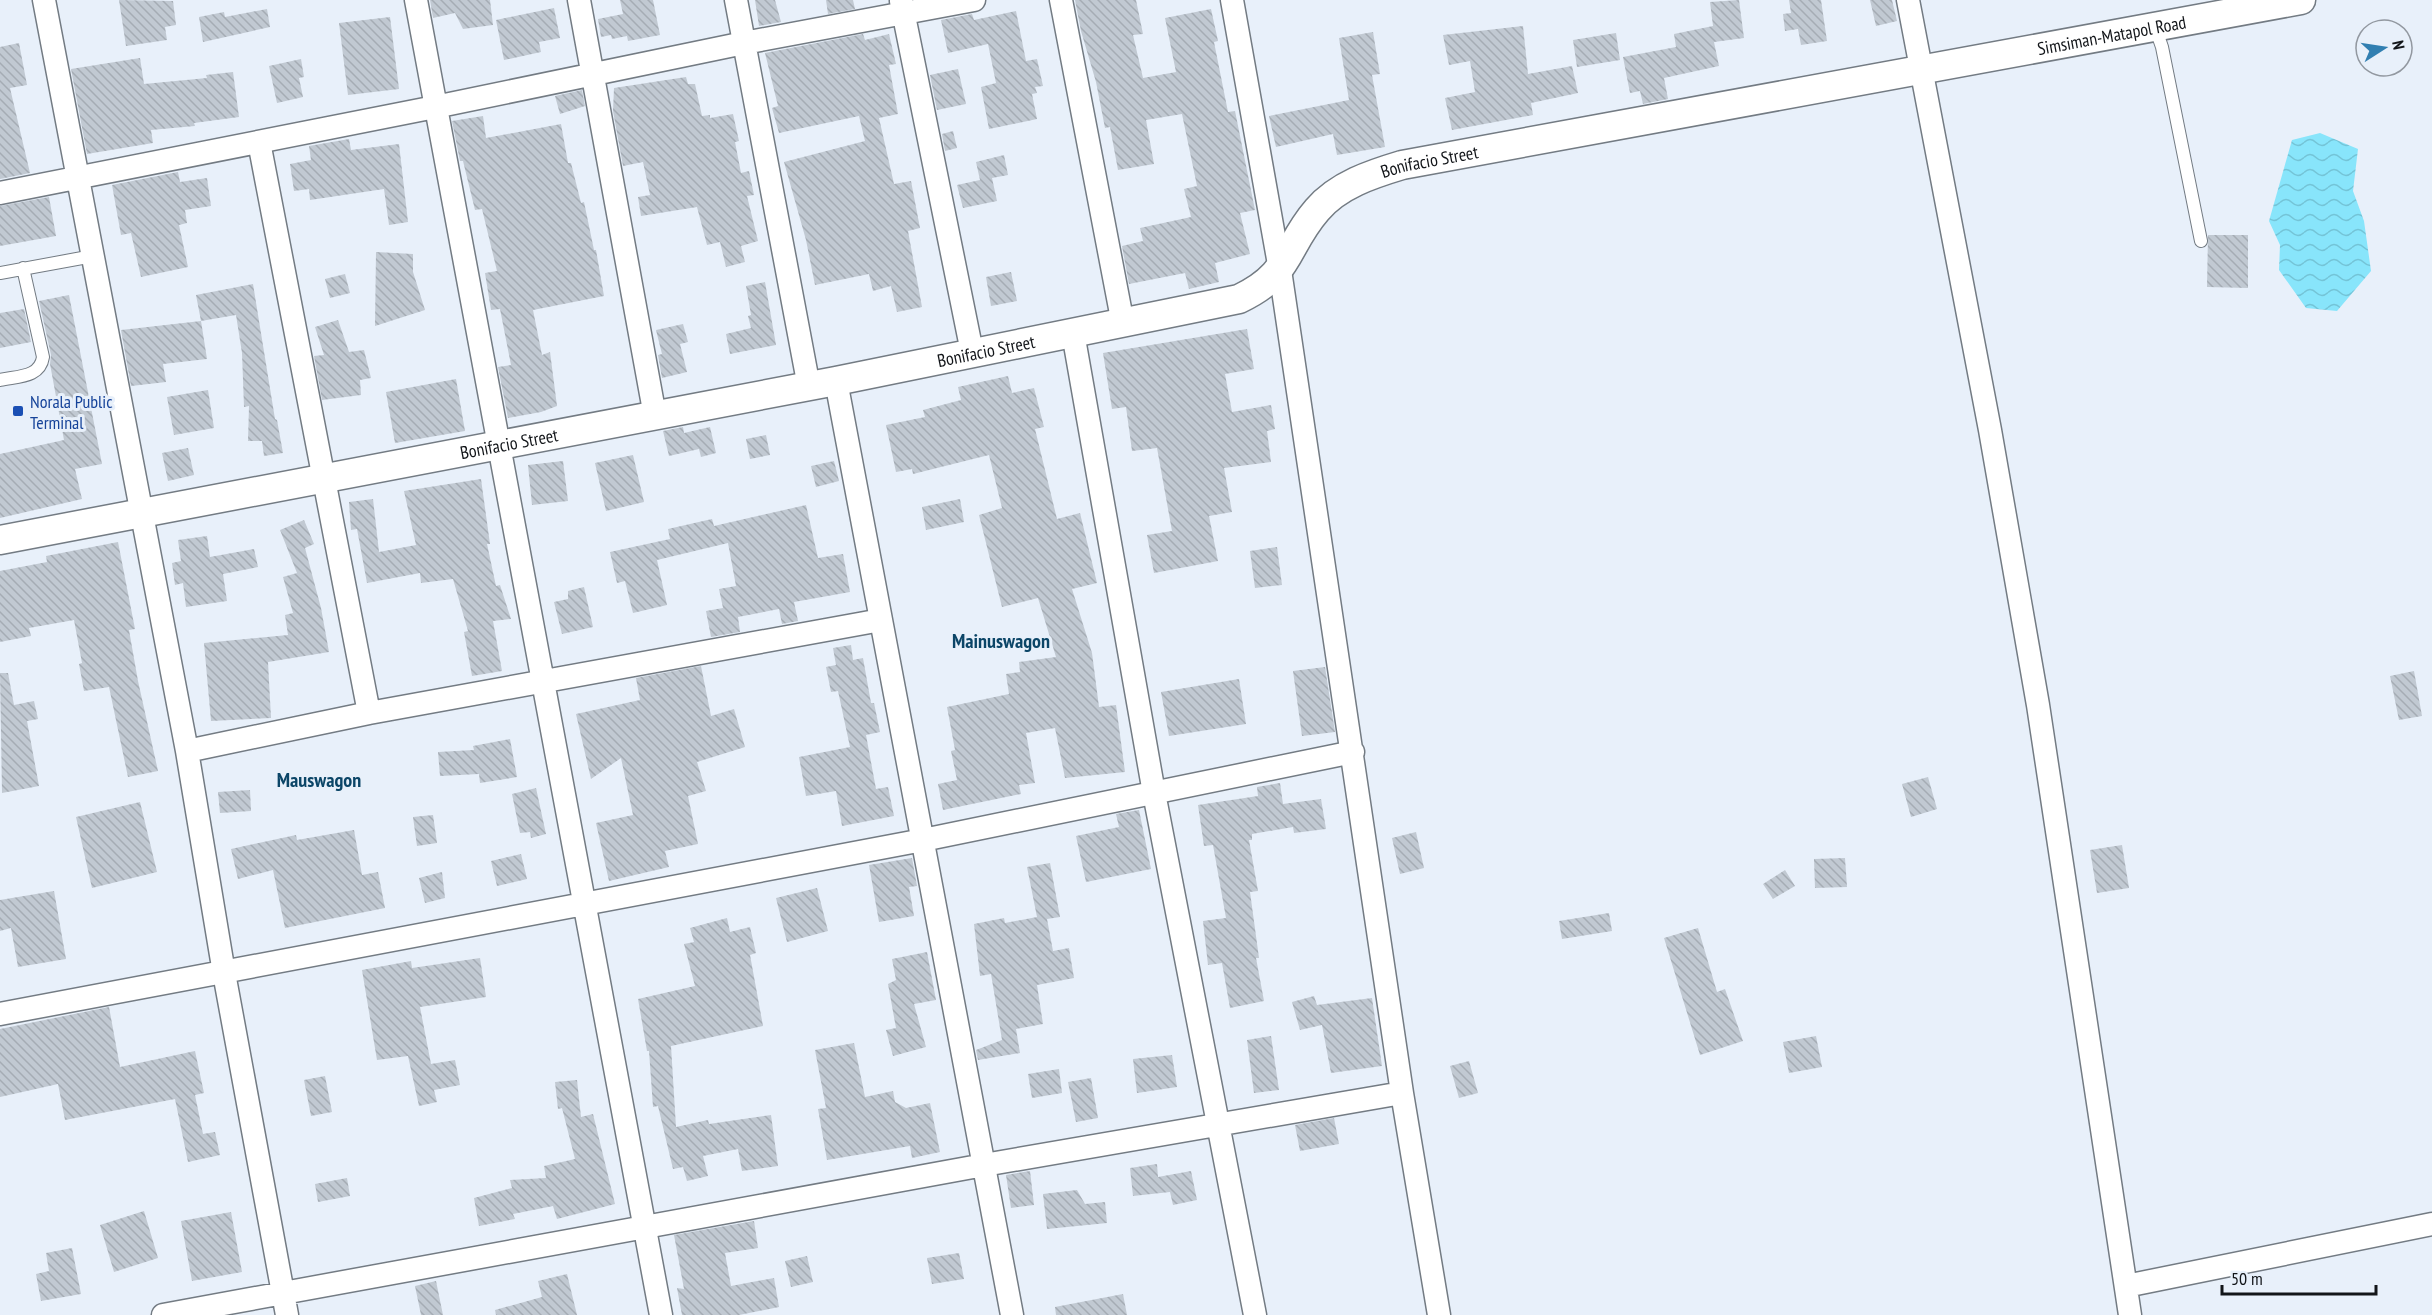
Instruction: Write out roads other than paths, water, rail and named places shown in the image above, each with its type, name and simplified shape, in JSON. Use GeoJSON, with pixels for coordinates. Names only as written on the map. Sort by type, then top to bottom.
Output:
{"type":"FeatureCollection","features":[{"type":"Feature","properties":{"kind":"street"},"geometry":{"type":"LineString","coordinates":[[44,0],[187,751],[224,973],[285,1304]]}},
{"type":"Feature","properties":{"kind":"street"},"geometry":{"type":"LineString","coordinates":[[416,0],[661,1315]]}},
{"type":"Feature","properties":{"kind":"street"},"geometry":{"type":"LineString","coordinates":[[579,0],[655,416]]}},
{"type":"Feature","properties":{"kind":"street"},"geometry":{"type":"LineString","coordinates":[[736,0],[822,384],[881,620],[1012,1315]]}},
{"type":"Feature","properties":{"kind":"street"},"geometry":{"type":"LineString","coordinates":[[0,193],[435,107],[744,43],[902,7],[974,0]]}},
{"type":"Feature","properties":{"kind":"street"},"geometry":{"type":"LineString","coordinates":[[1061,0],[1123,324]]}},
{"type":"Feature","properties":{"kind":"street"},"geometry":{"type":"LineString","coordinates":[[1232,0],[1280,270],[1402,1094],[1439,1315]]}},
{"type":"Feature","properties":{"kind":"street"},"geometry":{"type":"LineString","coordinates":[[1908,0],[1990,430],[2032,671],[2130,1315]]}},
{"type":"Feature","properties":{"kind":"street","name":"Simsiman-Matapol Road"},"geometry":{"type":"LineString","coordinates":[[1920,69],[2301,0]]}},
{"type":"Feature","properties":{"kind":"street"},"geometry":{"type":"LineString","coordinates":[[902,7],[972,352]]}},
{"type":"Feature","properties":{"kind":"street","name":"Bonifacio Street"},"geometry":{"type":"LineString","coordinates":[[0,540],[822,384],[1239,299],[1268,283],[1280,270],[1316,210],[1345,187],[1382,171],[1920,69]]}},
{"type":"Feature","properties":{"kind":"street"},"geometry":{"type":"LineString","coordinates":[[259,142],[369,713]]}},
{"type":"Feature","properties":{"kind":"street"},"geometry":{"type":"LineString","coordinates":[[1073,333],[1154,793],[1255,1315]]}},
{"type":"Feature","properties":{"kind":"street"},"geometry":{"type":"LineString","coordinates":[[187,751],[369,713],[881,620]]}},
{"type":"Feature","properties":{"kind":"street"},"geometry":{"type":"LineString","coordinates":[[0,1014],[922,840],[1353,752]]}},
{"type":"Feature","properties":{"kind":"street"},"geometry":{"type":"LineString","coordinates":[[163,1315],[285,1304],[645,1229],[984,1165],[1402,1094]]}},
{"type":"Feature","properties":{"kind":"street"},"geometry":{"type":"LineString","coordinates":[[2127,1286],[2432,1224]]}},
{"type":"Feature","properties":{"kind":"lane"},"geometry":{"type":"LineString","coordinates":[[2155,26],[2162,47],[2201,241]]}},
{"type":"Feature","properties":{"kind":"lane"},"geometry":{"type":"LineString","coordinates":[[0,273],[93,256]]}},
{"type":"Feature","properties":{"kind":"lane"},"geometry":{"type":"LineString","coordinates":[[0,380],[34,373],[42,366],[43,357],[23,268]]}},
{"type":"Feature","properties":{"kind":"water"},"geometry":{"type":"Polygon","coordinates":[[[2320,133],[2358,149],[2353,191],[2364,221],[2371,271],[2337,311],[2306,308],[2279,270],[2280,245],[2269,221],[2292,140],[2320,133]]]}},
{"type":"Feature","properties":{"kind":"place","name":"Norala Public Terminal"},"geometry":{"type":"Point","coordinates":[18,411]}},
{"type":"Feature","properties":{"kind":"district","name":"Mainuswagon"},"geometry":{"type":"Point","coordinates":[1001,641]}},
{"type":"Feature","properties":{"kind":"district","name":"Mauswagon"},"geometry":{"type":"Point","coordinates":[319,780]}}]}
